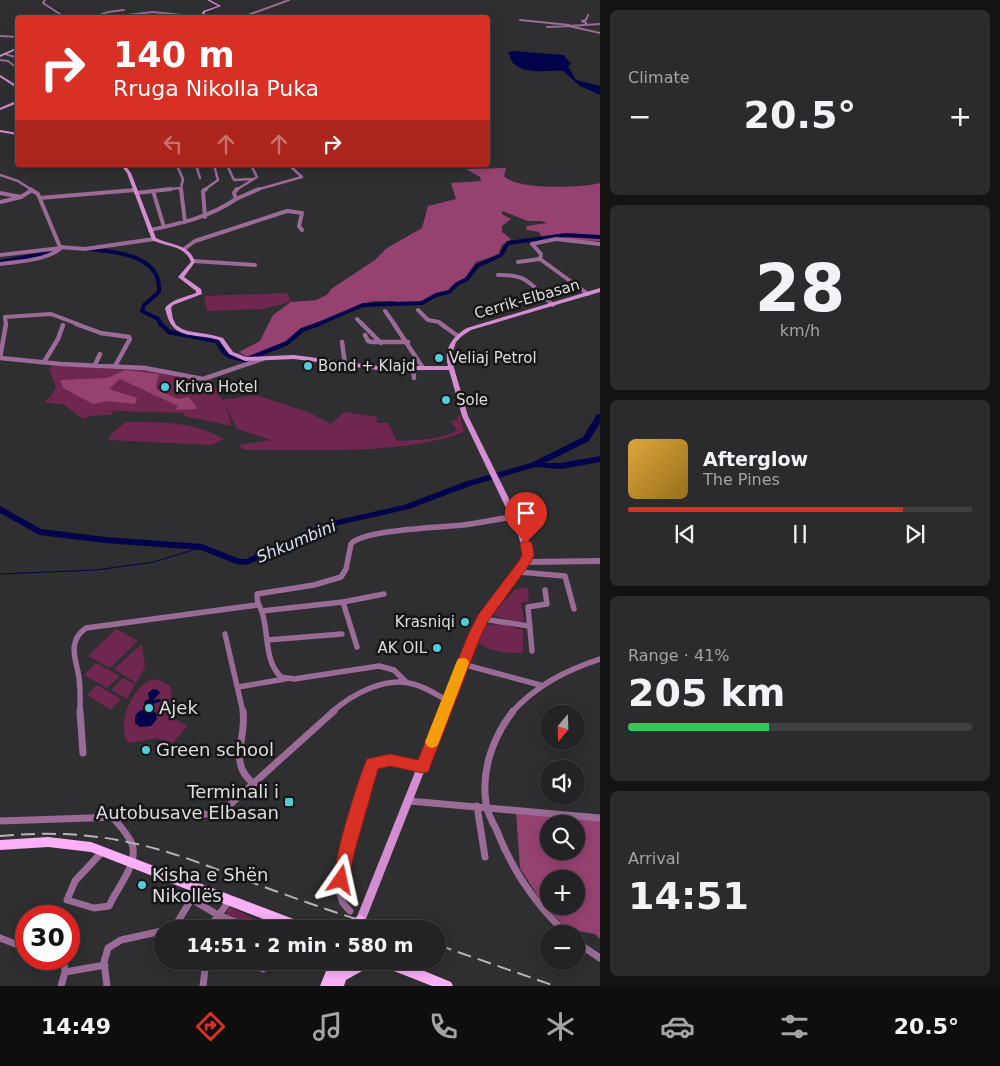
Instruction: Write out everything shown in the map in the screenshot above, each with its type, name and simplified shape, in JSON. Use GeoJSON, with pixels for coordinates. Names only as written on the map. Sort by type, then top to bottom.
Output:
{"type":"FeatureCollection","features":[{"type":"Feature","properties":{"kind":"main road"},"geometry":{"type":"LineString","coordinates":[[203,15],[204,12],[220,6],[208,0]]}},
{"type":"Feature","properties":{"kind":"main road"},"geometry":{"type":"LineString","coordinates":[[0,56],[15,49]]}},
{"type":"Feature","properties":{"kind":"main road"},"geometry":{"type":"LineString","coordinates":[[0,76],[15,86]]}},
{"type":"Feature","properties":{"kind":"main road"},"geometry":{"type":"LineString","coordinates":[[0,109],[15,102]]}},
{"type":"Feature","properties":{"kind":"main road"},"geometry":{"type":"LineString","coordinates":[[0,131],[15,134]]}},
{"type":"Feature","properties":{"kind":"main road"},"geometry":{"type":"LineString","coordinates":[[124,167],[129,172],[154,239],[184,249],[189,252],[193,261],[181,277],[200,292],[196,296],[169,306],[168,314],[173,326],[184,333],[221,339],[226,343],[231,353],[248,359],[294,357],[378,368],[450,368]]}},
{"type":"Feature","properties":{"kind":"main road","name":"Cerrik-Elbasan"},"geometry":{"type":"LineString","coordinates":[[458,336],[476,326],[600,290]]}},
{"type":"Feature","properties":{"kind":"main road"},"geometry":{"type":"LineString","coordinates":[[362,920],[462,664],[482,619],[519,572],[528,555],[526,543],[465,416],[450,368],[449,352],[458,336]]}},
{"type":"Feature","properties":{"kind":"main road"},"geometry":{"type":"LineString","coordinates":[[0,845],[61,843],[82,845],[103,851],[198,887],[230,900],[269,920]]}},
{"type":"Feature","properties":{"kind":"main road"},"geometry":{"type":"LineString","coordinates":[[406,970],[447,986]]}},
{"type":"Feature","properties":{"kind":"main road"},"geometry":{"type":"LineString","coordinates":[[326,986],[335,971]]}},
{"type":"Feature","properties":{"kind":"street"},"geometry":{"type":"LineString","coordinates":[[45,0],[43,3],[58,15]]}},
{"type":"Feature","properties":{"kind":"street"},"geometry":{"type":"LineString","coordinates":[[248,15],[289,0]]}},
{"type":"Feature","properties":{"kind":"street"},"geometry":{"type":"LineString","coordinates":[[99,15],[124,10]]}},
{"type":"Feature","properties":{"kind":"street"},"geometry":{"type":"LineString","coordinates":[[132,15],[156,12],[182,15]]}},
{"type":"Feature","properties":{"kind":"street"},"geometry":{"type":"LineString","coordinates":[[588,15],[586,20],[582,21],[598,24]]}},
{"type":"Feature","properties":{"kind":"street"},"geometry":{"type":"LineString","coordinates":[[520,20],[569,26],[600,34]]}},
{"type":"Feature","properties":{"kind":"street"},"geometry":{"type":"LineString","coordinates":[[547,27],[598,24]]}},
{"type":"Feature","properties":{"kind":"street"},"geometry":{"type":"LineString","coordinates":[[0,36],[15,37]]}},
{"type":"Feature","properties":{"kind":"street"},"geometry":{"type":"LineString","coordinates":[[5,54],[15,57]]}},
{"type":"Feature","properties":{"kind":"street"},"geometry":{"type":"LineString","coordinates":[[0,60],[8,61],[15,67]]}},
{"type":"Feature","properties":{"kind":"street"},"geometry":{"type":"LineString","coordinates":[[197,167],[200,178]]}},
{"type":"Feature","properties":{"kind":"street"},"geometry":{"type":"LineString","coordinates":[[205,217],[204,191],[218,180],[215,167]]}},
{"type":"Feature","properties":{"kind":"street"},"geometry":{"type":"LineString","coordinates":[[228,167],[234,180],[253,179]]}},
{"type":"Feature","properties":{"kind":"street"},"geometry":{"type":"LineString","coordinates":[[236,199],[234,196],[236,190],[257,177],[252,167]]}},
{"type":"Feature","properties":{"kind":"street"},"geometry":{"type":"LineString","coordinates":[[150,230],[205,217],[257,189],[302,177],[291,167]]}},
{"type":"Feature","properties":{"kind":"street"},"geometry":{"type":"LineString","coordinates":[[178,168],[183,179],[181,188],[184,222]]}},
{"type":"Feature","properties":{"kind":"street"},"geometry":{"type":"LineString","coordinates":[[0,176],[22,182],[40,198],[40,202],[61,248]]}},
{"type":"Feature","properties":{"kind":"street"},"geometry":{"type":"LineString","coordinates":[[0,181],[8,178]]}},
{"type":"Feature","properties":{"kind":"street"},"geometry":{"type":"LineString","coordinates":[[40,198],[181,188]]}},
{"type":"Feature","properties":{"kind":"street"},"geometry":{"type":"LineString","coordinates":[[0,202],[21,197],[32,190]]}},
{"type":"Feature","properties":{"kind":"street"},"geometry":{"type":"LineString","coordinates":[[152,191],[164,227]]}},
{"type":"Feature","properties":{"kind":"street"},"geometry":{"type":"LineString","coordinates":[[0,193],[21,197]]}},
{"type":"Feature","properties":{"kind":"street"},"geometry":{"type":"LineString","coordinates":[[184,249],[195,241],[287,210],[302,213],[300,228],[302,230]]}},
{"type":"Feature","properties":{"kind":"street"},"geometry":{"type":"LineString","coordinates":[[0,255],[61,248],[85,249],[154,239]]}},
{"type":"Feature","properties":{"kind":"street"},"geometry":{"type":"LineString","coordinates":[[540,259],[541,254],[532,244],[565,240],[600,244]]}},
{"type":"Feature","properties":{"kind":"street"},"geometry":{"type":"LineString","coordinates":[[0,264],[44,256],[61,248]]}},
{"type":"Feature","properties":{"kind":"street"},"geometry":{"type":"LineString","coordinates":[[518,262],[540,259],[588,294]]}},
{"type":"Feature","properties":{"kind":"street"},"geometry":{"type":"LineString","coordinates":[[193,261],[255,265]]}},
{"type":"Feature","properties":{"kind":"street"},"geometry":{"type":"LineString","coordinates":[[498,275],[516,274],[525,277],[542,296],[553,304]]}},
{"type":"Feature","properties":{"kind":"street"},"geometry":{"type":"LineString","coordinates":[[418,310],[428,320],[439,322],[458,336]]}},
{"type":"Feature","properties":{"kind":"street"},"geometry":{"type":"LineString","coordinates":[[386,311],[408,342],[423,368]]}},
{"type":"Feature","properties":{"kind":"street"},"geometry":{"type":"LineString","coordinates":[[115,366],[130,339],[128,337],[101,332],[50,314],[5,317],[6,330],[0,358],[115,366],[163,371],[204,379],[262,359]]}},
{"type":"Feature","properties":{"kind":"street"},"geometry":{"type":"LineString","coordinates":[[357,319],[381,343]]}},
{"type":"Feature","properties":{"kind":"street"},"geometry":{"type":"LineString","coordinates":[[44,362],[58,340],[63,325]]}},
{"type":"Feature","properties":{"kind":"street"},"geometry":{"type":"LineString","coordinates":[[365,336],[369,342],[408,342]]}},
{"type":"Feature","properties":{"kind":"street"},"geometry":{"type":"LineString","coordinates":[[342,342],[345,364]]}},
{"type":"Feature","properties":{"kind":"street"},"geometry":{"type":"LineString","coordinates":[[95,365],[100,354]]}},
{"type":"Feature","properties":{"kind":"street"},"geometry":{"type":"LineString","coordinates":[[413,368],[414,378]]}},
{"type":"Feature","properties":{"kind":"street"},"geometry":{"type":"LineString","coordinates":[[286,679],[279,676],[274,666],[262,612],[257,605],[257,594],[259,592],[314,585],[341,578],[352,543],[356,540],[385,533],[462,525],[512,514]]}},
{"type":"Feature","properties":{"kind":"street"},"geometry":{"type":"LineString","coordinates":[[525,562],[600,561]]}},
{"type":"Feature","properties":{"kind":"street"},"geometry":{"type":"LineString","coordinates":[[519,572],[565,576],[574,609]]}},
{"type":"Feature","properties":{"kind":"street"},"geometry":{"type":"LineString","coordinates":[[532,651],[528,607],[547,604],[545,590]]}},
{"type":"Feature","properties":{"kind":"street"},"geometry":{"type":"LineString","coordinates":[[262,612],[342,602],[384,594]]}},
{"type":"Feature","properties":{"kind":"street"},"geometry":{"type":"LineString","coordinates":[[342,602],[357,647]]}},
{"type":"Feature","properties":{"kind":"street"},"geometry":{"type":"LineString","coordinates":[[83,753],[78,672],[74,660],[76,636],[80,630],[91,626],[257,605]]}},
{"type":"Feature","properties":{"kind":"street"},"geometry":{"type":"LineString","coordinates":[[482,619],[529,626]]}},
{"type":"Feature","properties":{"kind":"street"},"geometry":{"type":"LineString","coordinates":[[225,634],[234,677],[241,696],[245,723],[239,759],[244,776],[254,784]]}},
{"type":"Feature","properties":{"kind":"street"},"geometry":{"type":"LineString","coordinates":[[267,640],[342,634]]}},
{"type":"Feature","properties":{"kind":"street"},"geometry":{"type":"LineString","coordinates":[[557,925],[528,894],[512,868],[486,807],[486,778],[489,754],[497,733],[516,705],[540,685],[570,669],[600,659]]}},
{"type":"Feature","properties":{"kind":"street"},"geometry":{"type":"LineString","coordinates":[[462,664],[540,685]]}},
{"type":"Feature","properties":{"kind":"street"},"geometry":{"type":"LineString","coordinates":[[238,687],[379,666],[394,670],[406,682],[448,700]]}},
{"type":"Feature","properties":{"kind":"street"},"geometry":{"type":"LineString","coordinates":[[0,820],[209,814],[225,809],[340,706],[360,694],[379,686],[406,682]]}},
{"type":"Feature","properties":{"kind":"street"},"geometry":{"type":"LineString","coordinates":[[350,911],[343,902],[339,891],[347,850],[372,764],[390,760],[422,767]]}},
{"type":"Feature","properties":{"kind":"street"},"geometry":{"type":"LineString","coordinates":[[409,801],[600,818]]}},
{"type":"Feature","properties":{"kind":"street"},"geometry":{"type":"LineString","coordinates":[[478,806],[485,857]]}},
{"type":"Feature","properties":{"kind":"street"},"geometry":{"type":"LineString","coordinates":[[103,851],[71,888],[67,900],[86,907],[104,909],[109,906],[131,862],[134,850],[132,843],[113,818]]}},
{"type":"Feature","properties":{"kind":"street"},"geometry":{"type":"LineString","coordinates":[[179,920],[198,887]]}},
{"type":"Feature","properties":{"kind":"street"},"geometry":{"type":"LineString","coordinates":[[191,898],[218,915],[230,920]]}},
{"type":"Feature","properties":{"kind":"street"},"geometry":{"type":"LineString","coordinates":[[214,920],[230,900]]}},
{"type":"Feature","properties":{"kind":"street"},"geometry":{"type":"LineString","coordinates":[[108,986],[105,965],[106,950],[119,940],[154,933]]}},
{"type":"Feature","properties":{"kind":"street"},"geometry":{"type":"LineString","coordinates":[[0,938],[15,944]]}},
{"type":"Feature","properties":{"kind":"street"},"geometry":{"type":"LineString","coordinates":[[585,948],[600,958]]}},
{"type":"Feature","properties":{"kind":"street"},"geometry":{"type":"LineString","coordinates":[[61,986],[65,972],[105,965]]}},
{"type":"Feature","properties":{"kind":"street"},"geometry":{"type":"LineString","coordinates":[[203,986],[205,970]]}},
{"type":"Feature","properties":{"kind":"shaded area"},"geometry":{"type":"Polygon","coordinates":[[[508,52],[563,55],[571,64],[568,66],[576,80],[600,86],[600,95],[580,86],[563,71],[530,71],[518,67],[512,62],[508,52]]]}},
{"type":"Feature","properties":{"kind":"shaded area"},"geometry":{"type":"Polygon","coordinates":[[[506,168],[504,176],[511,181],[522,184],[565,187],[600,183],[600,241],[543,239],[539,232],[527,230],[526,226],[548,223],[528,221],[502,211],[502,214],[511,219],[502,226],[502,232],[511,239],[502,245],[498,255],[476,262],[465,278],[446,292],[419,302],[406,304],[393,301],[373,301],[359,305],[333,318],[301,329],[287,341],[267,351],[247,357],[239,352],[260,341],[273,315],[291,302],[316,300],[327,295],[331,289],[375,260],[387,248],[422,228],[428,206],[456,199],[451,183],[481,181],[480,177],[466,169],[506,168]]]}},
{"type":"Feature","properties":{"kind":"shaded area"},"geometry":{"type":"Polygon","coordinates":[[[287,293],[291,302],[262,309],[207,311],[204,296],[287,293]]]}},
{"type":"Feature","properties":{"kind":"shaded area"},"geometry":{"type":"Polygon","coordinates":[[[52,366],[123,368],[161,372],[201,383],[211,379],[222,400],[256,395],[308,412],[331,424],[344,412],[378,417],[376,423],[388,423],[397,441],[444,436],[457,430],[450,421],[458,420],[457,416],[460,415],[464,432],[439,440],[384,448],[356,450],[244,450],[239,445],[271,440],[237,429],[225,405],[232,426],[184,416],[183,413],[114,411],[111,415],[91,416],[83,419],[63,404],[47,403],[45,401],[51,396],[56,387],[49,369],[52,366]]]}},
{"type":"Feature","properties":{"kind":"shaded area"},"geometry":{"type":"Polygon","coordinates":[[[125,370],[159,374],[157,390],[178,399],[188,397],[196,409],[175,410],[178,406],[120,379],[109,389],[137,398],[135,404],[107,401],[93,404],[63,388],[60,380],[107,378],[125,370]]]}},
{"type":"Feature","properties":{"kind":"shaded area"},"geometry":{"type":"Polygon","coordinates":[[[125,422],[188,426],[212,433],[224,439],[212,445],[108,440],[125,422]]]}},
{"type":"Feature","properties":{"kind":"shaded area"},"geometry":{"type":"Polygon","coordinates":[[[528,588],[529,602],[521,603],[524,621],[518,622],[494,616],[494,613],[514,590],[528,588]]]}},
{"type":"Feature","properties":{"kind":"shaded area"},"geometry":{"type":"Polygon","coordinates":[[[503,624],[523,630],[523,652],[500,652],[478,643],[485,625],[503,624]]]}},
{"type":"Feature","properties":{"kind":"shaded area"},"geometry":{"type":"Polygon","coordinates":[[[116,629],[138,641],[110,668],[88,656],[116,629]]]}},
{"type":"Feature","properties":{"kind":"shaded area"},"geometry":{"type":"Polygon","coordinates":[[[142,644],[145,667],[136,683],[114,669],[142,644]]]}},
{"type":"Feature","properties":{"kind":"shaded area"},"geometry":{"type":"Polygon","coordinates":[[[96,663],[120,676],[107,688],[84,675],[96,663]]]}},
{"type":"Feature","properties":{"kind":"shaded area"},"geometry":{"type":"Polygon","coordinates":[[[123,678],[135,684],[127,699],[111,690],[123,678]]]}},
{"type":"Feature","properties":{"kind":"shaded area","name":"Ajek"},"geometry":{"type":"Polygon","coordinates":[[[152,679],[162,681],[170,686],[175,719],[187,726],[170,746],[157,738],[128,743],[125,735],[125,716],[132,697],[145,683],[152,679]]]}},
{"type":"Feature","properties":{"kind":"shaded area"},"geometry":{"type":"Polygon","coordinates":[[[97,685],[121,699],[111,710],[87,695],[97,685]]]}},
{"type":"Feature","properties":{"kind":"shaded area","name":"Ajek"},"geometry":{"type":"Polygon","coordinates":[[[153,689],[158,690],[160,693],[153,700],[160,699],[162,701],[153,704],[152,709],[156,713],[157,719],[151,726],[140,727],[135,723],[135,716],[146,708],[144,702],[149,699],[148,693],[153,689]]]}},
{"type":"Feature","properties":{"kind":"shaded area"},"geometry":{"type":"Polygon","coordinates":[[[516,812],[544,815],[540,815],[540,860],[585,860],[585,819],[600,821],[600,939],[595,934],[585,932],[585,925],[563,925],[554,915],[585,915],[585,870],[540,870],[540,899],[520,868],[516,812]]]}},
{"type":"Feature","properties":{"kind":"shaded area"},"geometry":{"type":"Polygon","coordinates":[[[229,907],[257,920],[238,920],[226,915],[229,907]]]}},
{"type":"Feature","properties":{"kind":"waterway"},"geometry":{"type":"LineString","coordinates":[[316,325],[363,305],[422,303],[436,295],[449,292],[457,284],[467,279],[477,266],[501,255],[508,243],[566,235],[600,237]]}},
{"type":"Feature","properties":{"kind":"waterway"},"geometry":{"type":"LineString","coordinates":[[0,262],[43,254],[55,249]]}},
{"type":"Feature","properties":{"kind":"waterway"},"geometry":{"type":"LineString","coordinates":[[86,249],[128,255],[147,264],[154,271],[159,284],[159,292],[144,305],[142,311],[158,319],[161,325]]}},
{"type":"Feature","properties":{"kind":"waterway"},"geometry":{"type":"LineString","coordinates":[[161,324],[169,332],[217,341],[223,351],[229,356],[245,360],[287,343],[302,330],[319,324]]}},
{"type":"Feature","properties":{"kind":"waterway","name":"Shkumbini"},"geometry":{"type":"LineString","coordinates":[[0,509],[39,532],[105,540],[202,547],[239,562],[247,562],[327,525],[406,507],[467,484],[534,465],[586,439],[600,416]]}},
{"type":"Feature","properties":{"kind":"waterway","name":"Shkumbini"},"geometry":{"type":"LineString","coordinates":[[537,465],[561,466],[600,459]]}},
{"type":"Feature","properties":{"kind":"waterway"},"geometry":{"type":"LineString","coordinates":[[0,574],[96,570],[154,562],[202,547]]}},
{"type":"Feature","properties":{"kind":"railway"},"geometry":{"type":"LineString","coordinates":[[0,836],[33,834],[83,835],[147,846],[359,920]]}},
{"type":"Feature","properties":{"kind":"railway"},"geometry":{"type":"LineString","coordinates":[[446,948],[555,986]]}},
{"type":"Feature","properties":{"kind":"slow traffic"},"geometry":{"type":"LineString","coordinates":[[432,742],[463,663]]}},
{"type":"Feature","properties":{"kind":"place","name":"Veliaj Petrol"},"geometry":{"type":"Point","coordinates":[439,358]}},
{"type":"Feature","properties":{"kind":"place","name":"Bond + Klajd"},"geometry":{"type":"Point","coordinates":[308,366]}},
{"type":"Feature","properties":{"kind":"place","name":"Kriva Hotel"},"geometry":{"type":"Point","coordinates":[165,387]}},
{"type":"Feature","properties":{"kind":"place","name":"Sole"},"geometry":{"type":"Point","coordinates":[446,400]}},
{"type":"Feature","properties":{"kind":"place","name":"Krasniqi"},"geometry":{"type":"Point","coordinates":[465,622]}},
{"type":"Feature","properties":{"kind":"place","name":"AK OIL"},"geometry":{"type":"Point","coordinates":[437,648]}},
{"type":"Feature","properties":{"kind":"place","name":"Ajek"},"geometry":{"type":"Point","coordinates":[149,708]}},
{"type":"Feature","properties":{"kind":"place","name":"Green school"},"geometry":{"type":"Point","coordinates":[146,750]}},
{"type":"Feature","properties":{"kind":"place","name":"Terminali i Autobusave Elbasan"},"geometry":{"type":"Point","coordinates":[289,802]}},
{"type":"Feature","properties":{"kind":"place","name":"Kisha e Shën Nikollës"},"geometry":{"type":"Point","coordinates":[142,885]}},
{"type":"Feature","properties":{"kind":"route"},"geometry":{"type":"LineString","coordinates":[[341,880],[347,850],[372,764],[390,760],[422,767],[480,622],[525,562],[528,555],[526,543]]}}]}
